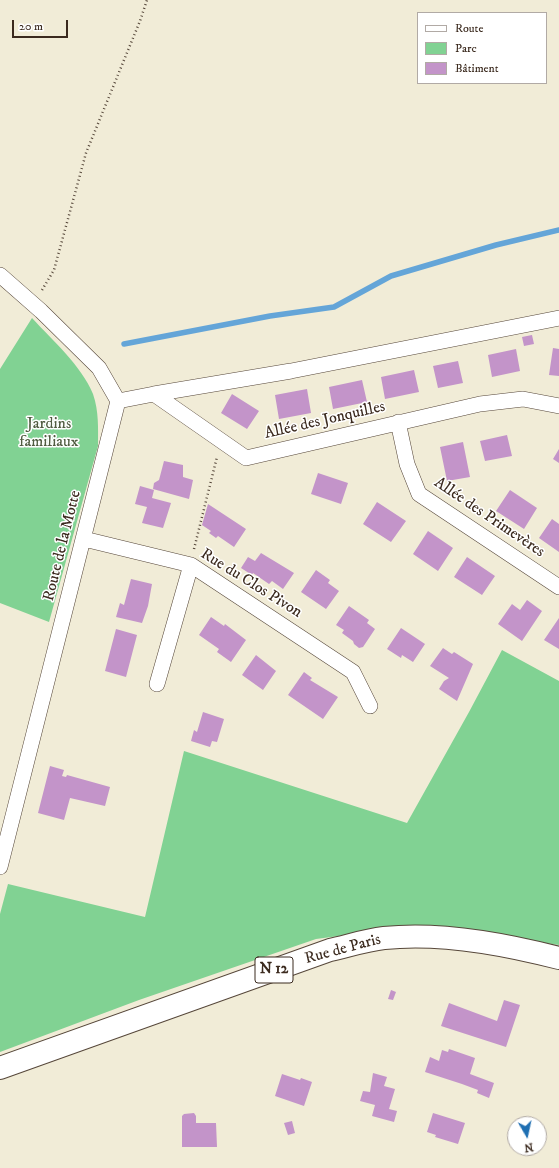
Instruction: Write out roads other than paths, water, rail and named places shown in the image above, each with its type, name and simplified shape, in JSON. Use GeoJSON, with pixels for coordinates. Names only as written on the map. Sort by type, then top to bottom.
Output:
{"type":"FeatureCollection","features":[{"type":"Feature","properties":{"kind":"main road","name":"Rue de Paris"},"geometry":{"type":"LineString","coordinates":[[0,1068],[330,950],[383,938],[423,937],[470,941],[532,951],[559,958]]}},
{"type":"Feature","properties":{"kind":"street"},"geometry":{"type":"LineString","coordinates":[[0,275],[34,304],[99,368],[118,401],[291,371],[559,318]]}},
{"type":"Feature","properties":{"kind":"street","name":"Allée des Jonquilles"},"geometry":{"type":"LineString","coordinates":[[154,394],[246,458],[480,404],[523,399],[559,406]]}},
{"type":"Feature","properties":{"kind":"street","name":"Route de la Motte"},"geometry":{"type":"LineString","coordinates":[[0,868],[118,401]]}},
{"type":"Feature","properties":{"kind":"street","name":"Allée des Primevères"},"geometry":{"type":"LineString","coordinates":[[398,422],[407,464],[419,494],[559,587]]}},
{"type":"Feature","properties":{"kind":"street","name":"Rue du Clos Pivon"},"geometry":{"type":"LineString","coordinates":[[84,539],[190,565],[353,672],[370,706]]}},
{"type":"Feature","properties":{"kind":"street"},"geometry":{"type":"LineString","coordinates":[[158,684],[190,565]]}},
{"type":"Feature","properties":{"kind":"waterway"},"geometry":{"type":"LineString","coordinates":[[124,344],[270,316],[334,307],[391,276],[496,245],[559,230]]}},
{"type":"Feature","properties":{"kind":"park label","name":"Jardins familiaux"},"geometry":{"type":"Point","coordinates":[49,434]}}]}
